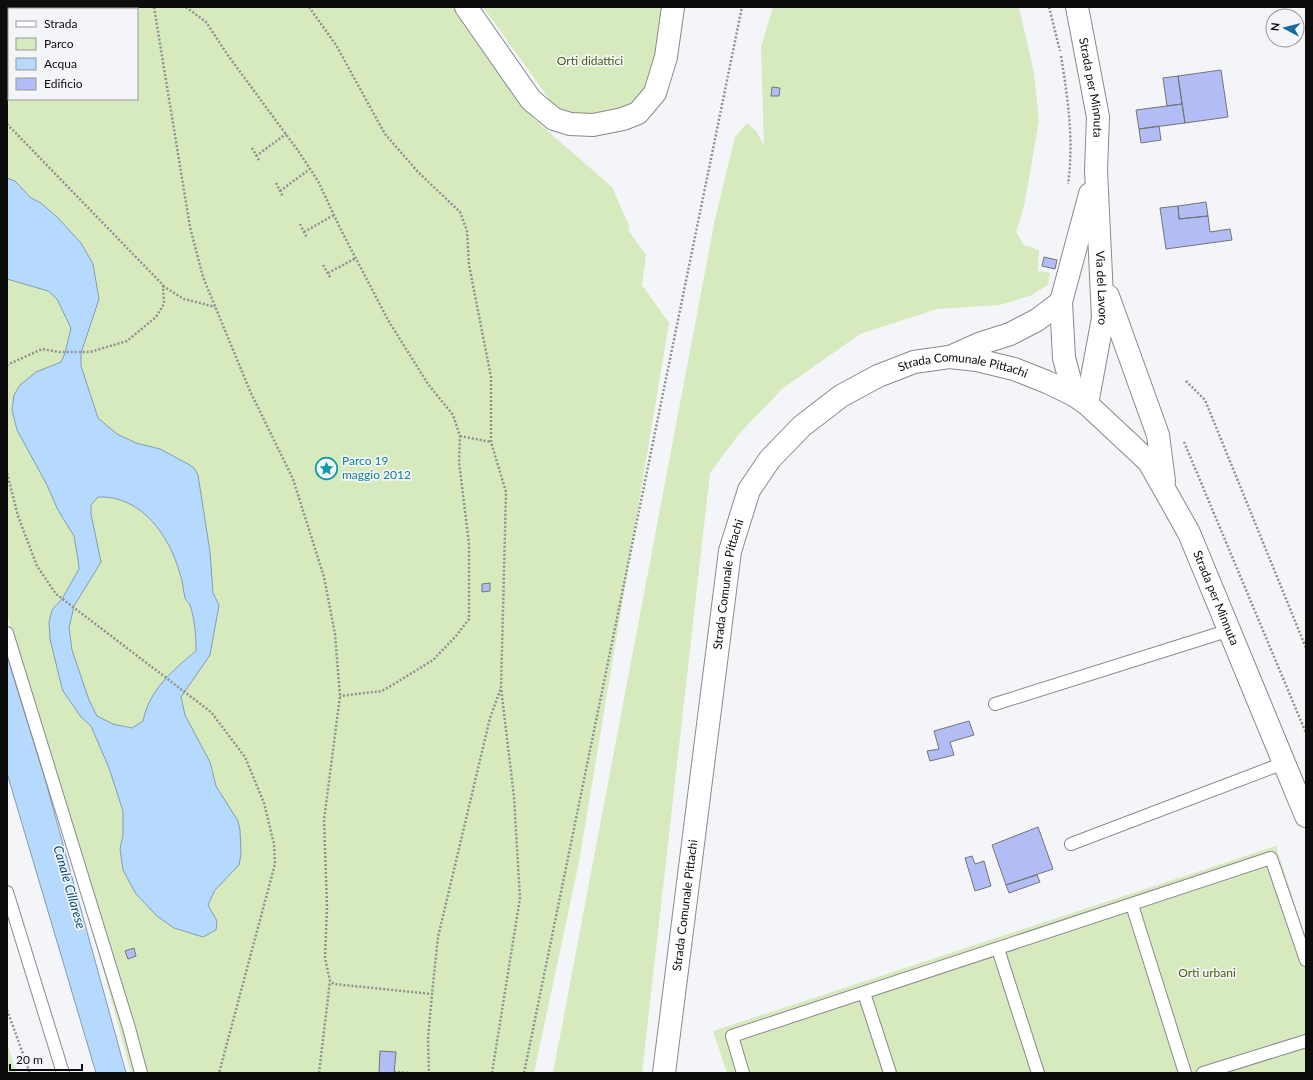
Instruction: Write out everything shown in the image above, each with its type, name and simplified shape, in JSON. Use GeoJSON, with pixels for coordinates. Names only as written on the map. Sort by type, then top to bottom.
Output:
{"type":"FeatureCollection","features":[{"type":"Feature","properties":{"kind":"street"},"geometry":{"type":"LineString","coordinates":[[466,7],[531,100],[554,119],[570,124],[593,125],[623,119],[638,113],[655,93],[666,57],[673,7]]}},
{"type":"Feature","properties":{"kind":"street","name":"Strada per Minnuta"},"geometry":{"type":"LineString","coordinates":[[1077,7],[1098,117],[1096,170]]}},
{"type":"Feature","properties":{"kind":"street"},"geometry":{"type":"LineString","coordinates":[[1081,400],[1064,358],[1061,302],[1096,170]]}},
{"type":"Feature","properties":{"kind":"street","name":"Via del Lavoro"},"geometry":{"type":"LineString","coordinates":[[1081,400],[1103,318],[1096,170]]}},
{"type":"Feature","properties":{"kind":"street"},"geometry":{"type":"LineString","coordinates":[[1100,272],[1158,435],[1165,490]]}},
{"type":"Feature","properties":{"kind":"street"},"geometry":{"type":"LineString","coordinates":[[949,357],[979,344],[1010,334],[1037,320],[1061,302]]}},
{"type":"Feature","properties":{"kind":"street","name":"Strada Comunale Pittachi"},"geometry":{"type":"LineString","coordinates":[[664,1073],[730,551],[749,490],[770,459],[802,426],[841,396],[878,376],[914,362],[949,357],[977,360],[1014,369],[1047,382],[1081,400]]}},
{"type":"Feature","properties":{"kind":"street","name":"Strada per Minnuta"},"geometry":{"type":"LineString","coordinates":[[1081,400],[1149,462],[1189,533],[1306,816]]}},
{"type":"Feature","properties":{"kind":"lane"},"geometry":{"type":"LineString","coordinates":[[995,704],[1230,630]]}},
{"type":"Feature","properties":{"kind":"lane"},"geometry":{"type":"LineString","coordinates":[[7,634],[129,1028],[141,1073]]}},
{"type":"Feature","properties":{"kind":"lane"},"geometry":{"type":"LineString","coordinates":[[1070,844],[1284,763]]}},
{"type":"Feature","properties":{"kind":"lane"},"geometry":{"type":"LineString","coordinates":[[744,1073],[732,1036],[1271,858],[1306,960]]}},
{"type":"Feature","properties":{"kind":"lane"},"geometry":{"type":"LineString","coordinates":[[7,892],[63,1073]]}},
{"type":"Feature","properties":{"kind":"lane"},"geometry":{"type":"LineString","coordinates":[[1132,905],[1186,1073]]}},
{"type":"Feature","properties":{"kind":"lane"},"geometry":{"type":"LineString","coordinates":[[998,949],[1038,1073]]}},
{"type":"Feature","properties":{"kind":"lane"},"geometry":{"type":"LineString","coordinates":[[864,993],[890,1073]]}},
{"type":"Feature","properties":{"kind":"lane"},"geometry":{"type":"LineString","coordinates":[[1203,1073],[1306,1041]]}},
{"type":"Feature","properties":{"kind":"path"},"geometry":{"type":"LineString","coordinates":[[154,7],[190,227],[199,265],[214,307],[250,391],[293,479],[324,577],[334,634],[340,696],[324,820],[327,906],[325,958],[330,981],[319,1073]]}},
{"type":"Feature","properties":{"kind":"path"},"geometry":{"type":"LineString","coordinates":[[186,7],[206,22],[227,54],[286,134],[318,181],[388,320],[428,384],[453,416],[460,436],[459,462],[469,544],[469,619],[456,636],[433,660],[399,681],[382,690],[340,696]]}},
{"type":"Feature","properties":{"kind":"path"},"geometry":{"type":"LineString","coordinates":[[308,7],[336,45],[385,134],[418,172],[460,212],[467,231],[469,266],[490,377],[491,442],[506,492],[501,688],[514,797],[520,898],[492,1073]]}},
{"type":"Feature","properties":{"kind":"path"},"geometry":{"type":"LineString","coordinates":[[524,1073],[742,7]]}},
{"type":"Feature","properties":{"kind":"path"},"geometry":{"type":"LineString","coordinates":[[1049,7],[1060,51],[1070,113],[1070,168],[1068,187]]}},
{"type":"Feature","properties":{"kind":"path"},"geometry":{"type":"LineString","coordinates":[[7,124],[163,285],[184,299],[214,307]]}},
{"type":"Feature","properties":{"kind":"path"},"geometry":{"type":"LineString","coordinates":[[256,156],[286,134]]}},
{"type":"Feature","properties":{"kind":"path"},"geometry":{"type":"LineString","coordinates":[[252,148],[260,162]]}},
{"type":"Feature","properties":{"kind":"path"},"geometry":{"type":"LineString","coordinates":[[280,191],[310,169]]}},
{"type":"Feature","properties":{"kind":"path"},"geometry":{"type":"LineString","coordinates":[[276,183],[283,197]]}},
{"type":"Feature","properties":{"kind":"path"},"geometry":{"type":"LineString","coordinates":[[304,232],[334,215]]}},
{"type":"Feature","properties":{"kind":"path"},"geometry":{"type":"LineString","coordinates":[[300,224],[307,238]]}},
{"type":"Feature","properties":{"kind":"path"},"geometry":{"type":"LineString","coordinates":[[328,273],[356,258]]}},
{"type":"Feature","properties":{"kind":"path"},"geometry":{"type":"LineString","coordinates":[[323,265],[331,279]]}},
{"type":"Feature","properties":{"kind":"path"},"geometry":{"type":"LineString","coordinates":[[7,365],[42,349],[59,352],[90,352],[127,341],[156,317],[164,304],[163,285]]}},
{"type":"Feature","properties":{"kind":"path"},"geometry":{"type":"LineString","coordinates":[[1186,381],[1205,400],[1306,648]]}},
{"type":"Feature","properties":{"kind":"path"},"geometry":{"type":"LineString","coordinates":[[460,436],[491,442]]}},
{"type":"Feature","properties":{"kind":"path"},"geometry":{"type":"LineString","coordinates":[[1184,442],[1306,733]]}},
{"type":"Feature","properties":{"kind":"path"},"geometry":{"type":"LineString","coordinates":[[7,473],[18,516],[37,566],[56,594],[79,610],[211,712],[245,757],[264,803],[274,844],[275,864],[219,1073]]}},
{"type":"Feature","properties":{"kind":"path"},"geometry":{"type":"LineString","coordinates":[[429,1073],[428,1039],[440,930],[490,718],[501,688]]}},
{"type":"Feature","properties":{"kind":"path"},"geometry":{"type":"LineString","coordinates":[[330,981],[334,984],[432,994]]}},
{"type":"Feature","properties":{"kind":"path"},"geometry":{"type":"LineString","coordinates":[[7,1010],[30,1073]]}},
{"type":"Feature","properties":{"kind":"path"},"geometry":{"type":"LineString","coordinates":[[394,1072],[408,1073]]}},
{"type":"Feature","properties":{"kind":"green space","name":"Parco 19 maggio 2012"},"geometry":{"type":"Polygon","coordinates":[[[7,7],[458,7],[534,119],[612,187],[630,228],[628,230],[646,255],[642,285],[669,323],[579,862],[534,1073],[131,1073],[7,613],[7,7]]]}},
{"type":"Feature","properties":{"kind":"green space","name":"Orti didattici"},"geometry":{"type":"Polygon","coordinates":[[[483,7],[662,7],[656,60],[651,75],[644,89],[634,101],[620,110],[595,117],[560,114],[483,7]]]}},
{"type":"Feature","properties":{"kind":"green space"},"geometry":{"type":"Polygon","coordinates":[[[773,7],[1019,7],[1034,73],[1039,121],[1024,207],[1016,232],[1024,245],[1039,250],[1038,271],[1050,273],[1048,285],[1030,296],[999,305],[937,309],[860,334],[782,389],[739,434],[710,473],[642,1073],[553,1073],[715,219],[735,137],[747,123],[757,132],[764,146],[761,47],[773,7]]]}},
{"type":"Feature","properties":{"kind":"green space","name":"Orti urbani"},"geometry":{"type":"Polygon","coordinates":[[[1276,846],[1306,939],[1306,1073],[727,1073],[713,1031],[1276,846]]]}},
{"type":"Feature","properties":{"kind":"green space"},"geometry":{"type":"Polygon","coordinates":[[[7,1042],[16,1073],[7,1073],[7,1042]]]}},
{"type":"Feature","properties":{"kind":"water"},"geometry":{"type":"Polygon","coordinates":[[[7,178],[15,181],[31,198],[41,203],[58,218],[81,243],[93,264],[99,299],[81,353],[81,366],[98,418],[117,434],[136,443],[160,449],[188,464],[194,468],[198,475],[210,552],[213,593],[219,605],[210,655],[181,697],[185,715],[210,762],[216,786],[238,821],[241,854],[239,865],[215,890],[208,905],[217,921],[216,930],[203,937],[174,928],[157,916],[136,894],[123,870],[120,849],[123,835],[123,811],[109,768],[91,726],[81,717],[63,691],[50,639],[49,622],[52,610],[62,599],[79,569],[74,536],[58,510],[47,485],[17,430],[12,410],[14,395],[20,385],[36,372],[61,362],[65,353],[71,328],[57,299],[48,291],[7,279],[7,178]],[[98,497],[91,505],[91,514],[101,562],[74,606],[69,628],[72,650],[89,700],[97,716],[113,724],[132,728],[143,721],[146,710],[156,690],[171,673],[196,651],[195,634],[193,616],[190,605],[185,598],[181,577],[169,546],[161,532],[140,510],[128,503],[113,498],[98,497]]]}},
{"type":"Feature","properties":{"kind":"water","name":"Canale Cillarese"},"geometry":{"type":"Polygon","coordinates":[[[7,656],[45,779],[126,1073],[96,1073],[7,773],[7,656]]]}},
{"type":"Feature","properties":{"kind":"building"},"geometry":{"type":"Polygon","coordinates":[[[1221,70],[1228,117],[1185,123],[1178,76],[1221,70]]]}},
{"type":"Feature","properties":{"kind":"building"},"geometry":{"type":"Polygon","coordinates":[[[1178,76],[1182,104],[1167,106],[1163,78],[1178,76]]]}},
{"type":"Feature","properties":{"kind":"building"},"geometry":{"type":"Polygon","coordinates":[[[772,87],[780,88],[779,96],[771,96],[772,87]]]}},
{"type":"Feature","properties":{"kind":"building"},"geometry":{"type":"Polygon","coordinates":[[[1182,104],[1185,123],[1139,129],[1136,110],[1182,104]]]}},
{"type":"Feature","properties":{"kind":"building"},"geometry":{"type":"Polygon","coordinates":[[[1159,126],[1161,140],[1141,143],[1139,129],[1159,126]]]}},
{"type":"Feature","properties":{"kind":"building"},"geometry":{"type":"Polygon","coordinates":[[[1206,202],[1208,216],[1179,219],[1178,206],[1206,202]]]}},
{"type":"Feature","properties":{"kind":"building"},"geometry":{"type":"Polygon","coordinates":[[[1178,206],[1179,219],[1208,216],[1210,232],[1230,229],[1232,240],[1166,249],[1160,208],[1178,206]]]}},
{"type":"Feature","properties":{"kind":"building"},"geometry":{"type":"Polygon","coordinates":[[[1044,257],[1057,260],[1055,269],[1042,266],[1044,257]]]}},
{"type":"Feature","properties":{"kind":"building"},"geometry":{"type":"Polygon","coordinates":[[[490,583],[490,591],[482,592],[482,584],[490,583]]]}},
{"type":"Feature","properties":{"kind":"building"},"geometry":{"type":"Polygon","coordinates":[[[969,721],[974,735],[950,742],[954,755],[930,761],[927,751],[939,749],[934,731],[969,721]]]}},
{"type":"Feature","properties":{"kind":"building"},"geometry":{"type":"Polygon","coordinates":[[[1038,827],[1053,869],[1006,885],[992,845],[1038,827]]]}},
{"type":"Feature","properties":{"kind":"building"},"geometry":{"type":"Polygon","coordinates":[[[972,856],[975,864],[984,861],[991,886],[975,891],[965,858],[972,856]]]}},
{"type":"Feature","properties":{"kind":"building"},"geometry":{"type":"Polygon","coordinates":[[[1037,875],[1040,882],[1009,893],[1006,885],[1037,875]]]}},
{"type":"Feature","properties":{"kind":"building"},"geometry":{"type":"Polygon","coordinates":[[[134,948],[136,956],[128,959],[125,951],[134,948]]]}},
{"type":"Feature","properties":{"kind":"building"},"geometry":{"type":"Polygon","coordinates":[[[380,1051],[396,1052],[394,1073],[379,1073],[380,1051]]]}},
{"type":"Feature","properties":{"kind":"place","name":"Parco 19 maggio 2012"},"geometry":{"type":"Point","coordinates":[326,468]}}]}
